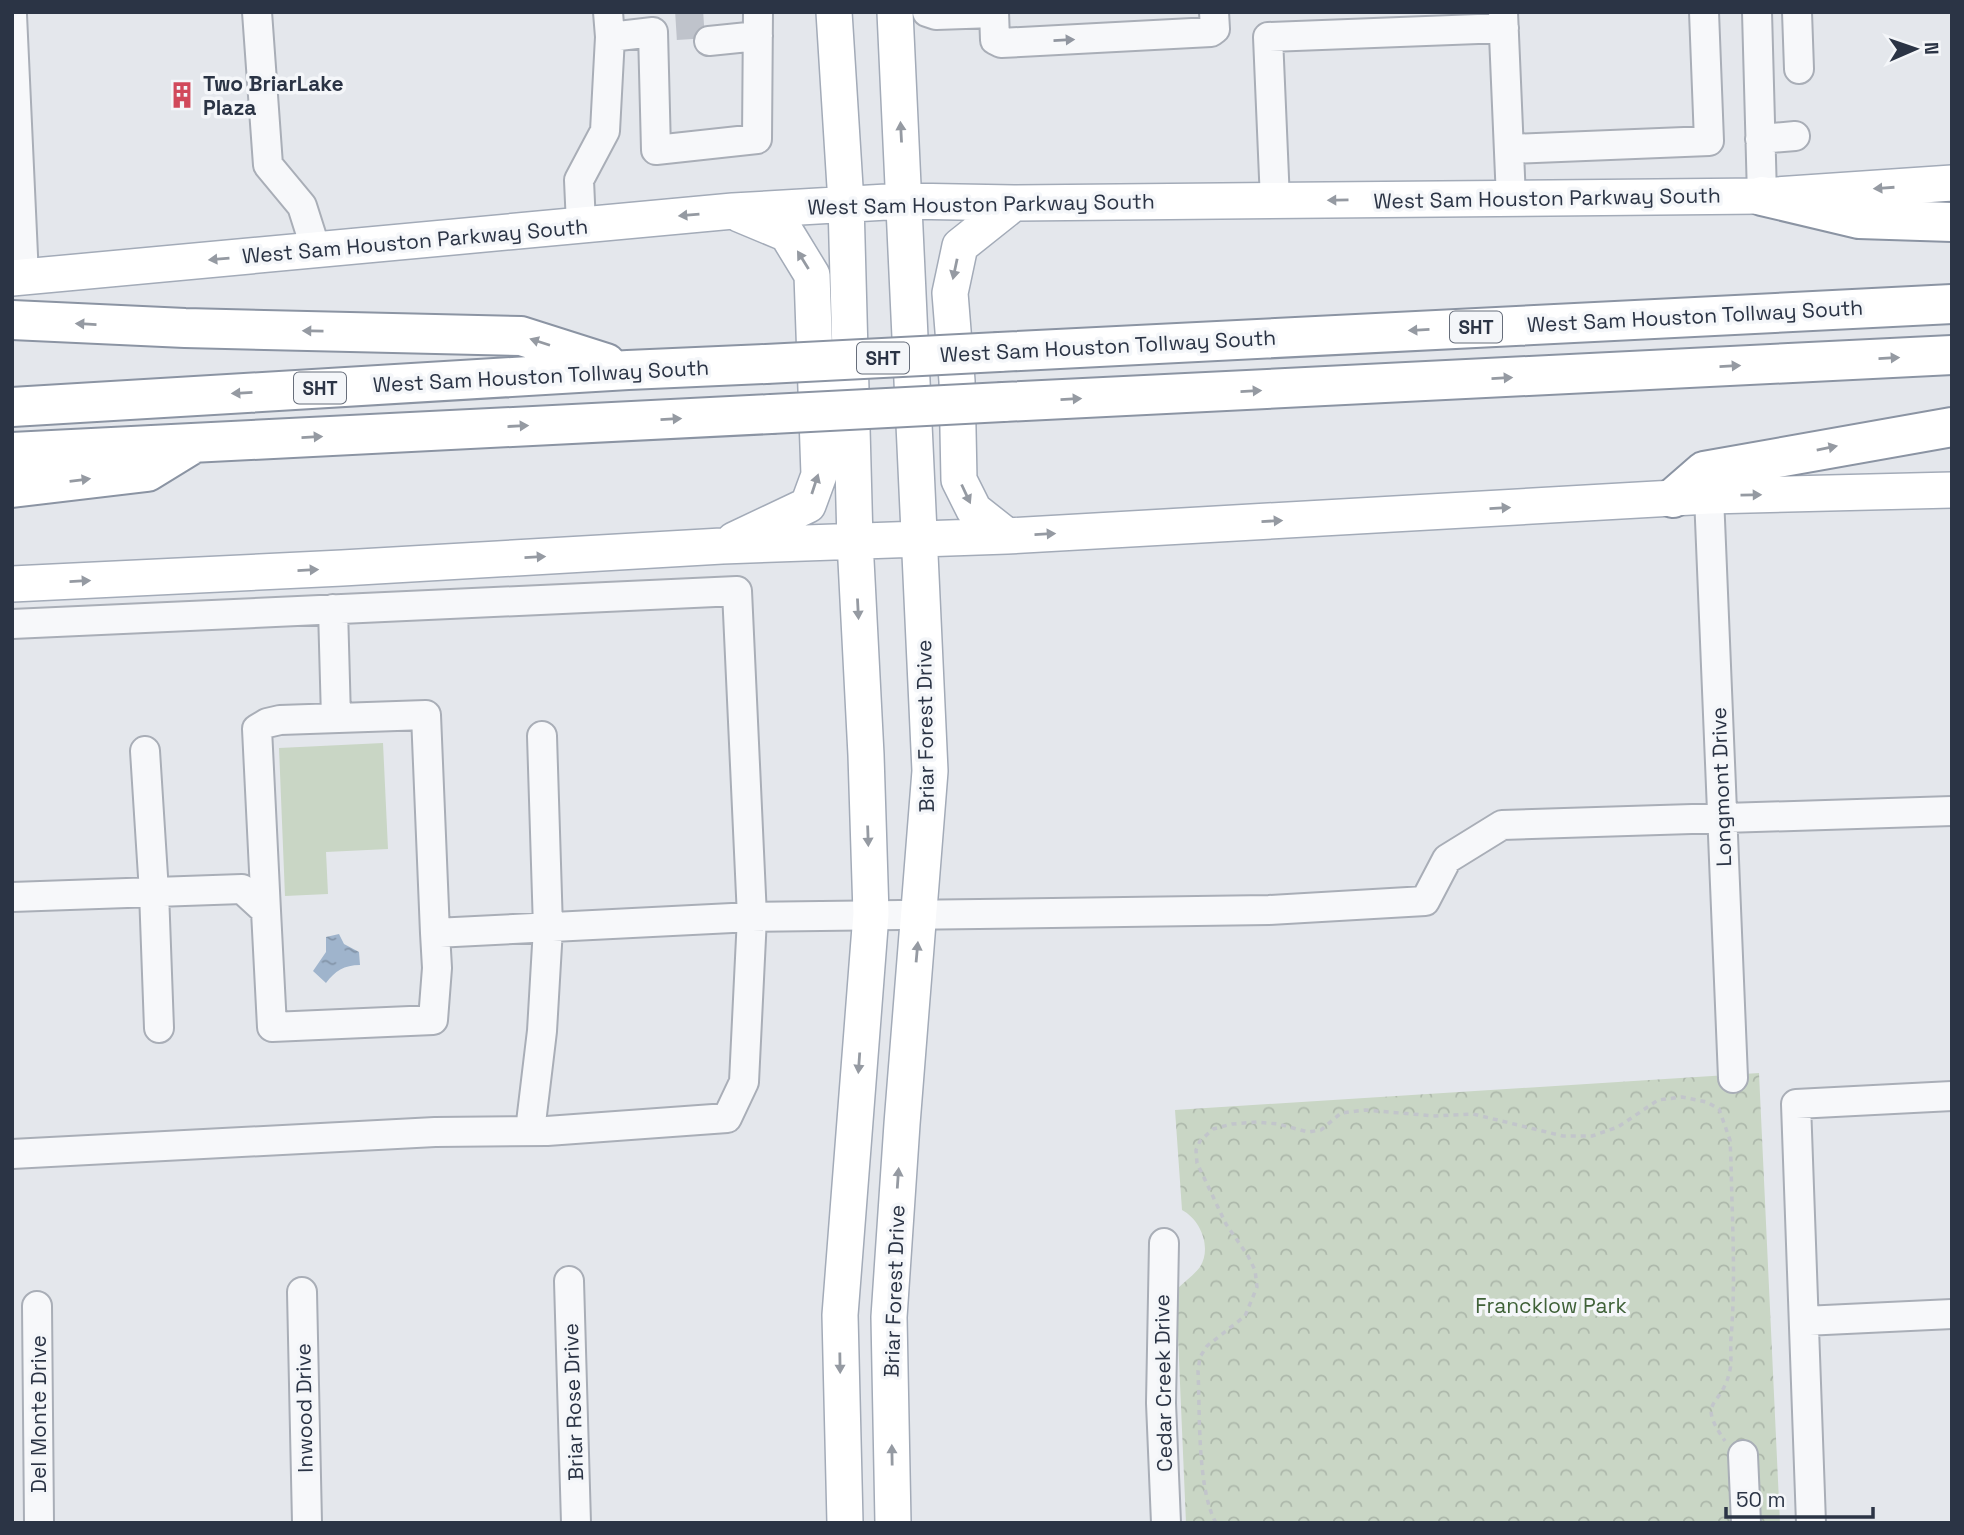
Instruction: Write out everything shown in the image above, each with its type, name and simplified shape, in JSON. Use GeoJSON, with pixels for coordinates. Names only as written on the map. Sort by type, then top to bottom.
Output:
{"type":"FeatureCollection","features":[{"type":"Feature","properties":{"kind":"highway"},"geometry":{"type":"LineString","coordinates":[[1762,196],[1859,219],[1952,222]]}},
{"type":"Feature","properties":{"kind":"highway","name":"West Sam Houston Tollway South"},"geometry":{"type":"LineString","coordinates":[[12,407],[628,370],[1952,304]]}},
{"type":"Feature","properties":{"kind":"highway"},"geometry":{"type":"LineString","coordinates":[[12,320],[185,328],[521,336],[628,370]]}},
{"type":"Feature","properties":{"kind":"highway","name":"SHT"},"geometry":{"type":"LineString","coordinates":[[12,452],[1952,355]]}},
{"type":"Feature","properties":{"kind":"highway"},"geometry":{"type":"LineString","coordinates":[[1691,497],[1704,471],[1952,426]]}},
{"type":"Feature","properties":{"kind":"highway"},"geometry":{"type":"LineString","coordinates":[[12,488],[147,472],[195,442]]}},
{"type":"Feature","properties":{"kind":"main road"},"geometry":{"type":"LineString","coordinates":[[834,12],[846,203],[855,541],[871,914],[839,1315],[845,1523]]}},
{"type":"Feature","properties":{"kind":"main road","name":"Briar Forest Drive"},"geometry":{"type":"LineString","coordinates":[[893,1523],[889,1317],[930,771],[895,12]]}},
{"type":"Feature","properties":{"kind":"main road","name":"West Sam Houston Parkway South"},"geometry":{"type":"LineString","coordinates":[[18,277],[846,203],[904,201],[1014,204],[1762,196],[1952,183]]}},
{"type":"Feature","properties":{"kind":"main road"},"geometry":{"type":"LineString","coordinates":[[1007,536],[974,510],[959,480],[957,381],[950,293],[960,246],[1014,204]]}},
{"type":"Feature","properties":{"kind":"main road"},"geometry":{"type":"LineString","coordinates":[[722,546],[808,505],[819,475],[812,275],[787,234],[733,211]]}},
{"type":"Feature","properties":{"kind":"main road"},"geometry":{"type":"LineString","coordinates":[[12,584],[722,546],[1007,536],[1691,497],[1952,489]]}},
{"type":"Feature","properties":{"kind":"main road"},"geometry":{"type":"LineString","coordinates":[[839,1315],[889,1317]]}},
{"type":"Feature","properties":{"kind":"street"},"geometry":{"type":"LineString","coordinates":[[257,12],[268,165],[302,206],[316,250]]}},
{"type":"Feature","properties":{"kind":"street"},"geometry":{"type":"LineString","coordinates":[[927,12],[936,15],[994,13],[996,42],[1211,32],[1215,29],[1214,12]]}},
{"type":"Feature","properties":{"kind":"street"},"geometry":{"type":"LineString","coordinates":[[1509,149],[1709,141],[1704,12]]}},
{"type":"Feature","properties":{"kind":"street"},"geometry":{"type":"LineString","coordinates":[[1757,12],[1762,196]]}},
{"type":"Feature","properties":{"kind":"street"},"geometry":{"type":"LineString","coordinates":[[1797,12],[1799,69]]}},
{"type":"Feature","properties":{"kind":"street"},"geometry":{"type":"LineString","coordinates":[[12,15],[18,277]]}},
{"type":"Feature","properties":{"kind":"street"},"geometry":{"type":"LineString","coordinates":[[1275,201],[1268,37],[1503,20],[1511,199]]}},
{"type":"Feature","properties":{"kind":"street"},"geometry":{"type":"LineString","coordinates":[[581,225],[579,180],[605,131],[609,25],[660,35],[656,150],[757,139],[758,24],[714,35]]}},
{"type":"Feature","properties":{"kind":"street"},"geometry":{"type":"LineString","coordinates":[[1760,139],[1795,136]]}},
{"type":"Feature","properties":{"kind":"street","name":"Longmont Drive"},"geometry":{"type":"LineString","coordinates":[[1691,497],[1723,818],[1733,1078]]}},
{"type":"Feature","properties":{"kind":"street"},"geometry":{"type":"LineString","coordinates":[[12,624],[737,591],[752,917],[744,1082],[727,1118],[530,1131],[435,1132],[12,1154]]}},
{"type":"Feature","properties":{"kind":"street"},"geometry":{"type":"LineString","coordinates":[[333,609],[336,718]]}},
{"type":"Feature","properties":{"kind":"street"},"geometry":{"type":"LineString","coordinates":[[426,715],[437,968],[433,1020],[272,1027],[266,911],[257,729],[280,720],[426,715]]}},
{"type":"Feature","properties":{"kind":"street"},"geometry":{"type":"LineString","coordinates":[[530,1131],[542,1031],[548,928],[542,736]]}},
{"type":"Feature","properties":{"kind":"street"},"geometry":{"type":"LineString","coordinates":[[145,751],[159,1028]]}},
{"type":"Feature","properties":{"kind":"street"},"geometry":{"type":"LineString","coordinates":[[435,933],[752,917],[1269,909],[1425,901],[1447,859],[1502,825],[1952,811]]}},
{"type":"Feature","properties":{"kind":"street"},"geometry":{"type":"LineString","coordinates":[[12,897],[242,889],[266,911]]}},
{"type":"Feature","properties":{"kind":"street"},"geometry":{"type":"LineString","coordinates":[[1811,1523],[1796,1104],[1952,1096]]}},
{"type":"Feature","properties":{"kind":"street","name":"Cedar Creek Drive"},"geometry":{"type":"LineString","coordinates":[[1164,1243],[1161,1402],[1166,1523]]}},
{"type":"Feature","properties":{"kind":"street","name":"Briar Rose Drive"},"geometry":{"type":"LineString","coordinates":[[569,1281],[576,1523]]}},
{"type":"Feature","properties":{"kind":"street","name":"Inwood Drive"},"geometry":{"type":"LineString","coordinates":[[302,1293],[307,1523]]}},
{"type":"Feature","properties":{"kind":"street","name":"Del Monte Drive"},"geometry":{"type":"LineString","coordinates":[[37,1306],[39,1523]]}},
{"type":"Feature","properties":{"kind":"street"},"geometry":{"type":"LineString","coordinates":[[1804,1321],[1952,1314]]}},
{"type":"Feature","properties":{"kind":"street"},"geometry":{"type":"LineString","coordinates":[[1736,1452],[1746,1523]]}},
{"type":"Feature","properties":{"kind":"path"},"geometry":{"type":"LineString","coordinates":[[1216,1523],[1206,1497],[1198,1371],[1200,1357],[1207,1346],[1245,1316],[1256,1287],[1255,1270],[1226,1224],[1197,1163],[1196,1150],[1200,1141],[1213,1129],[1232,1124],[1278,1124],[1308,1132],[1321,1130],[1340,1113],[1365,1110],[1435,1116],[1473,1114],[1563,1136],[1592,1136],[1618,1127],[1658,1100],[1682,1097],[1707,1102],[1718,1110],[1730,1140],[1734,1308],[1730,1370],[1711,1408],[1710,1416],[1736,1452]]}},
{"type":"Feature","properties":{"kind":"green space"},"geometry":{"type":"Polygon","coordinates":[[[383,743],[388,849],[326,852],[328,894],[285,896],[279,748],[383,743]]]}},
{"type":"Feature","properties":{"kind":"green space","name":"Francklow Park"},"geometry":{"type":"Polygon","coordinates":[[[1759,1073],[1780,1523],[1186,1523],[1176,1290],[1200,1267],[1205,1243],[1195,1220],[1182,1210],[1175,1110],[1759,1073]]]}},
{"type":"Feature","properties":{"kind":"water"},"geometry":{"type":"Polygon","coordinates":[[[339,934],[344,944],[359,952],[360,965],[340,970],[326,983],[313,971],[326,952],[326,937],[339,934]]]}},
{"type":"Feature","properties":{"kind":"tunnel"},"geometry":{"type":"LineString","coordinates":[[676,26],[709,24]]}},
{"type":"Feature","properties":{"kind":"place","name":"Two BriarLake Plaza"},"geometry":{"type":"Point","coordinates":[182,95]}}]}
